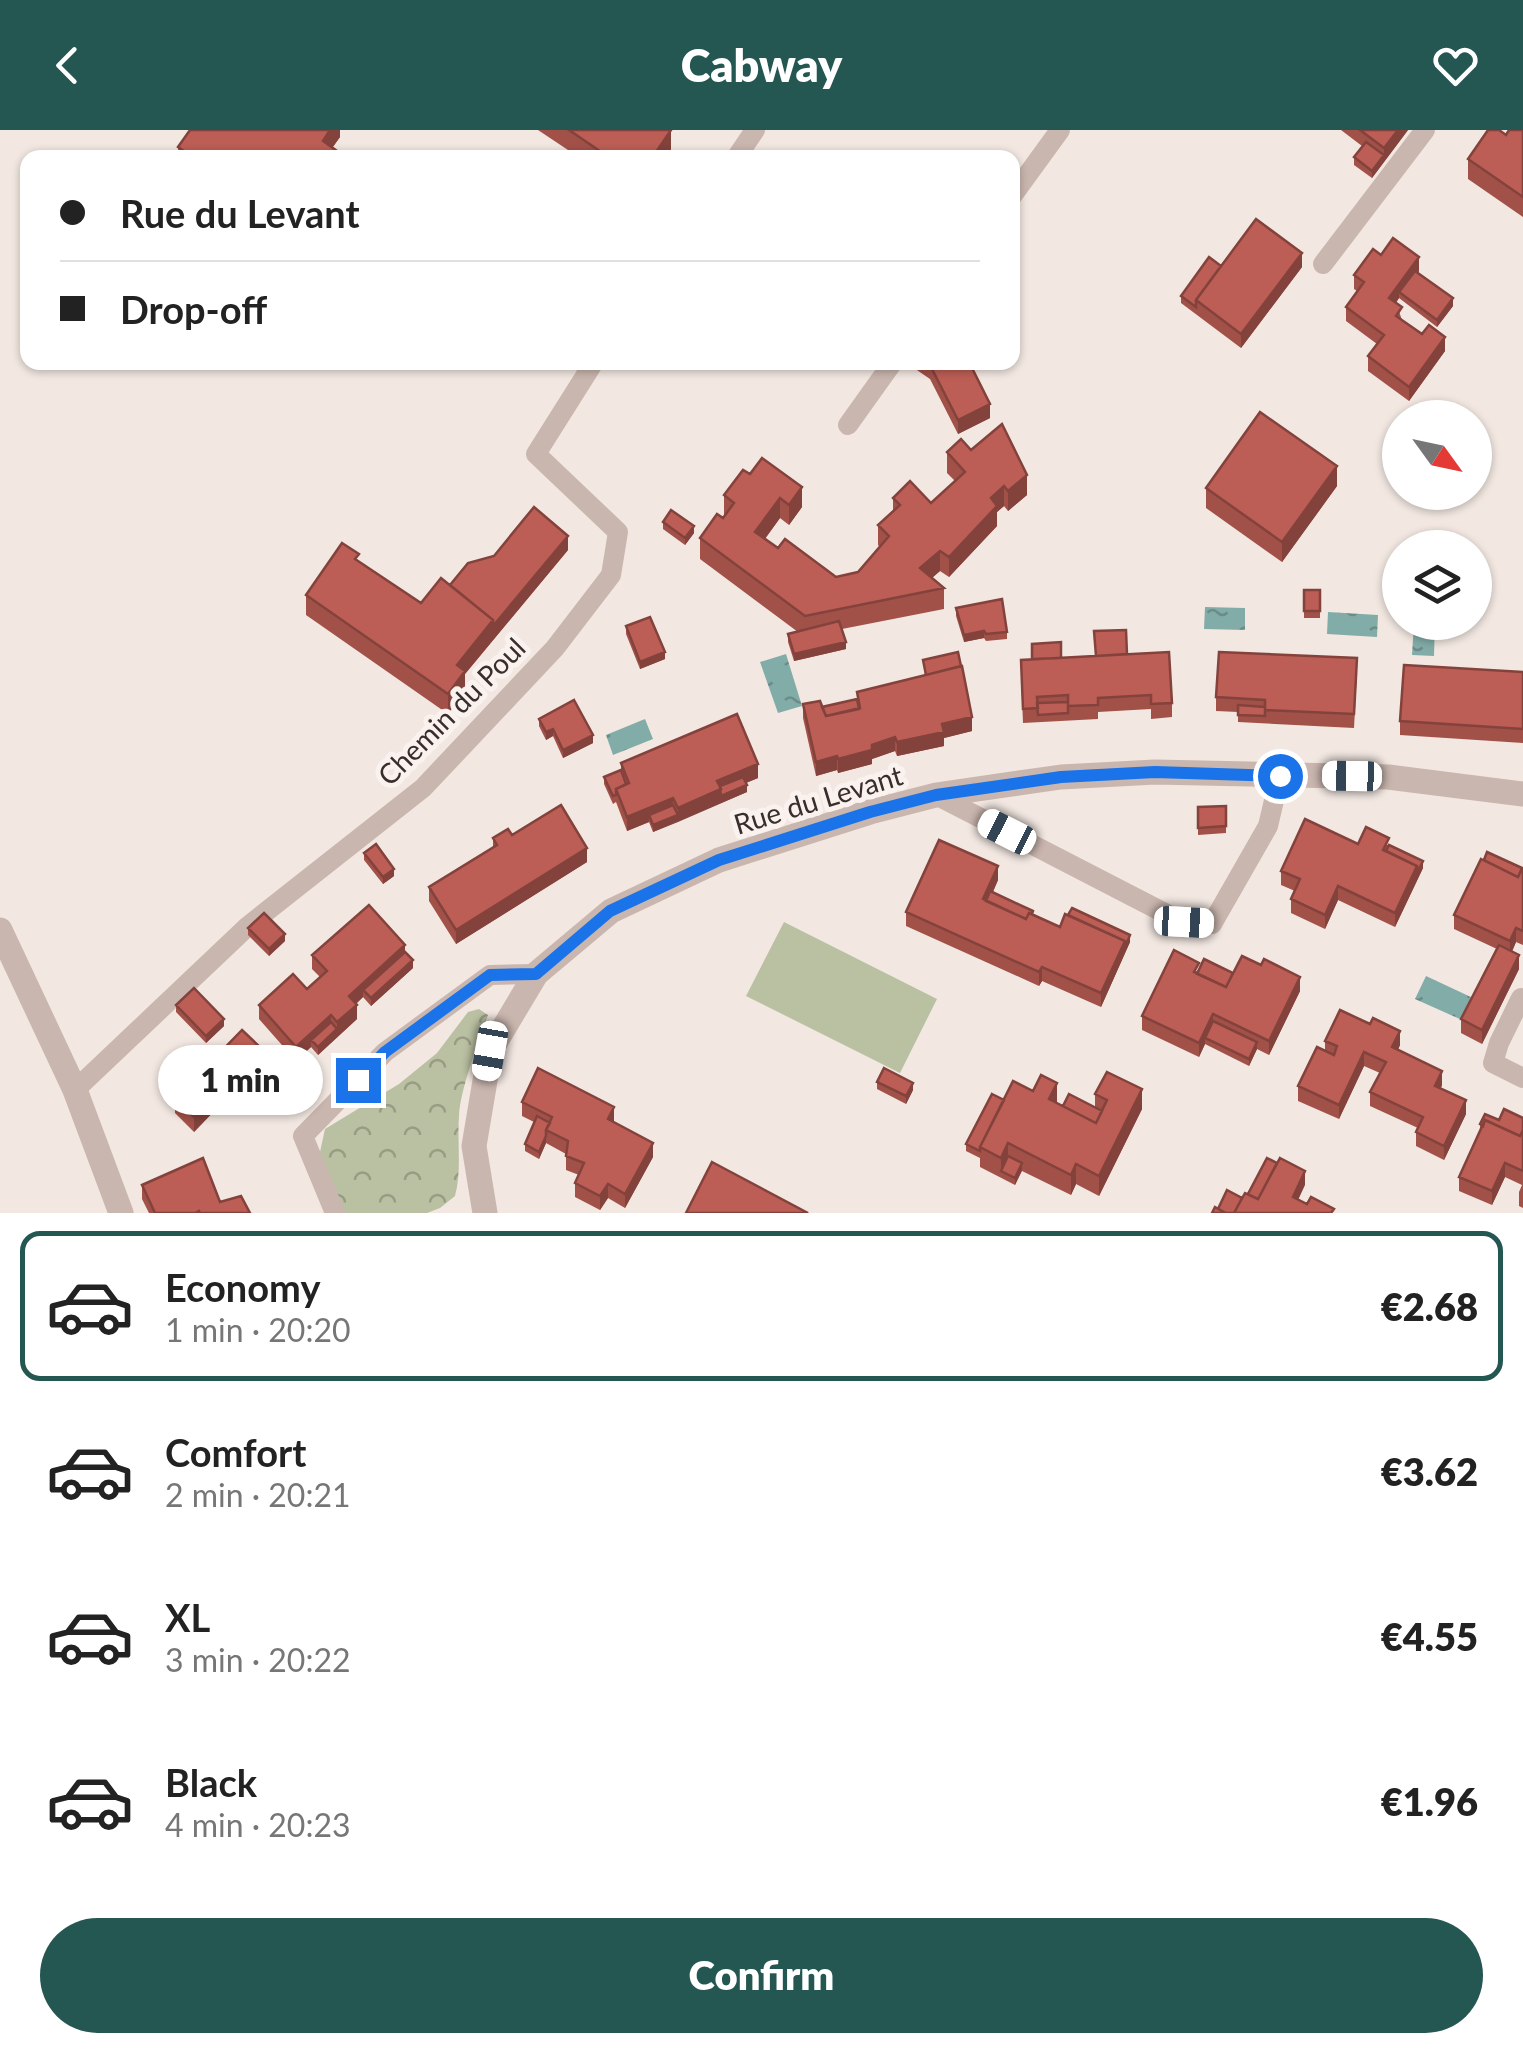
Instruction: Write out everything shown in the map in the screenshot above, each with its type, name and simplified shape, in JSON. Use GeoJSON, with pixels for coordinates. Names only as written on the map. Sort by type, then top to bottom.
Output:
{"type":"FeatureCollection","features":[{"type":"Feature","properties":{"kind":"street","name":"Rue du Levant"},"geometry":{"type":"LineString","coordinates":[[485,1213],[474,1146],[490,1051],[536,974],[610,911],[719,860],[936,795],[1061,777],[1155,772],[1388,777],[1523,794]]}},
{"type":"Feature","properties":{"kind":"street"},"geometry":{"type":"LineString","coordinates":[[0,930],[75,1090],[121,1213]]}},
{"type":"Feature","properties":{"kind":"lane"},"geometry":{"type":"LineString","coordinates":[[1020,185],[1060,130]]}},
{"type":"Feature","properties":{"kind":"lane"},"geometry":{"type":"LineString","coordinates":[[1323,264],[1425,130]]}},
{"type":"Feature","properties":{"kind":"lane","name":"Chemin du Poul"},"geometry":{"type":"LineString","coordinates":[[75,1090],[248,926],[423,788],[554,648],[611,576],[618,532],[536,454],[589,370]]}},
{"type":"Feature","properties":{"kind":"lane"},"geometry":{"type":"LineString","coordinates":[[848,425],[887,370]]}},
{"type":"Feature","properties":{"kind":"lane"},"geometry":{"type":"LineString","coordinates":[[936,795],[1184,922],[1212,924],[1268,826],[1280,776]]}},
{"type":"Feature","properties":{"kind":"lane"},"geometry":{"type":"LineString","coordinates":[[336,1213],[303,1136],[385,1052],[490,975],[536,974]]}},
{"type":"Feature","properties":{"kind":"lane"},"geometry":{"type":"LineString","coordinates":[[1523,999],[1493,1063],[1523,1078]]}},
{"type":"Feature","properties":{"kind":"green space"},"geometry":{"type":"Polygon","coordinates":[[[784,922],[937,999],[900,1073],[746,996],[784,922]]]}},
{"type":"Feature","properties":{"kind":"green space"},"geometry":{"type":"Polygon","coordinates":[[[479,1009],[488,1015],[460,1105],[455,1196],[427,1213],[342,1213],[320,1152],[325,1129],[399,1084],[437,1053],[468,1012],[479,1009]]]}},
{"type":"Feature","properties":{"kind":"water"},"geometry":{"type":"Polygon","coordinates":[[[1205,607],[1245,608],[1245,630],[1204,629],[1205,607]]]}},
{"type":"Feature","properties":{"kind":"water"},"geometry":{"type":"Polygon","coordinates":[[[1328,612],[1378,615],[1377,637],[1327,634],[1328,612]]]}},
{"type":"Feature","properties":{"kind":"water"},"geometry":{"type":"Polygon","coordinates":[[[1413,640],[1434,640],[1434,656],[1412,655],[1413,640]]]}},
{"type":"Feature","properties":{"kind":"water"},"geometry":{"type":"Polygon","coordinates":[[[786,654],[802,706],[778,713],[760,662],[786,654]]]}},
{"type":"Feature","properties":{"kind":"water"},"geometry":{"type":"Polygon","coordinates":[[[645,719],[653,739],[613,755],[606,735],[645,719]]]}},
{"type":"Feature","properties":{"kind":"water"},"geometry":{"type":"Polygon","coordinates":[[[1426,976],[1473,998],[1462,1020],[1415,999],[1426,976]]]}},
{"type":"Feature","properties":{"kind":"building"},"geometry":{"type":"Polygon","coordinates":[[[190,130],[330,130],[323,141],[336,150],[182,150],[178,147],[190,130]]]}},
{"type":"Feature","properties":{"kind":"building"},"geometry":{"type":"Polygon","coordinates":[[[569,130],[671,130],[657,150],[598,150],[569,130]]]}},
{"type":"Feature","properties":{"kind":"building"},"geometry":{"type":"Polygon","coordinates":[[[1360,130],[1398,130],[1384,148],[1360,130]]]}},
{"type":"Feature","properties":{"kind":"building"},"geometry":{"type":"Polygon","coordinates":[[[1488,130],[1506,135],[1509,130],[1523,130],[1523,197],[1468,159],[1488,130]]]}},
{"type":"Feature","properties":{"kind":"building"},"geometry":{"type":"Polygon","coordinates":[[[1366,142],[1384,155],[1372,171],[1354,157],[1366,142]]]}},
{"type":"Feature","properties":{"kind":"building"},"geometry":{"type":"Polygon","coordinates":[[[1256,219],[1302,253],[1241,334],[1196,300],[1256,219]]]}},
{"type":"Feature","properties":{"kind":"building"},"geometry":{"type":"Polygon","coordinates":[[[1393,238],[1419,257],[1389,298],[1402,307],[1396,316],[1422,334],[1429,325],[1445,337],[1409,387],[1368,356],[1384,335],[1346,307],[1364,282],[1354,275],[1373,249],[1381,255],[1393,238]]]}},
{"type":"Feature","properties":{"kind":"building"},"geometry":{"type":"Polygon","coordinates":[[[1209,257],[1221,266],[1196,300],[1196,307],[1181,296],[1209,257]]]}},
{"type":"Feature","properties":{"kind":"building"},"geometry":{"type":"Polygon","coordinates":[[[1415,271],[1453,298],[1437,320],[1399,292],[1415,271]]]}},
{"type":"Feature","properties":{"kind":"building"},"geometry":{"type":"Polygon","coordinates":[[[933,370],[973,370],[990,404],[958,420],[933,370]]]}},
{"type":"Feature","properties":{"kind":"building"},"geometry":{"type":"Polygon","coordinates":[[[1260,412],[1337,466],[1282,542],[1206,488],[1260,412]]]}},
{"type":"Feature","properties":{"kind":"building"},"geometry":{"type":"Polygon","coordinates":[[[1002,424],[1027,475],[1008,491],[1004,486],[991,498],[997,506],[949,557],[940,551],[920,568],[944,588],[805,616],[700,538],[717,514],[723,518],[734,503],[724,495],[743,470],[750,474],[762,458],[802,487],[789,505],[780,498],[755,532],[778,548],[785,539],[836,577],[858,572],[889,536],[878,525],[900,505],[893,498],[910,481],[931,503],[965,472],[947,452],[961,439],[971,450],[1002,424]]]}},
{"type":"Feature","properties":{"kind":"building"},"geometry":{"type":"Polygon","coordinates":[[[534,507],[568,536],[493,626],[493,620],[450,585],[468,563],[494,556],[534,507]]]}},
{"type":"Feature","properties":{"kind":"building"},"geometry":{"type":"Polygon","coordinates":[[[671,510],[694,526],[685,538],[663,522],[671,510]]]}},
{"type":"Feature","properties":{"kind":"building"},"geometry":{"type":"Polygon","coordinates":[[[342,543],[359,554],[355,559],[421,603],[441,578],[493,620],[457,665],[465,671],[448,694],[306,595],[342,543]]]}},
{"type":"Feature","properties":{"kind":"building"},"geometry":{"type":"Polygon","coordinates":[[[1304,590],[1320,590],[1320,611],[1304,611],[1304,590]]]}},
{"type":"Feature","properties":{"kind":"building"},"geometry":{"type":"Polygon","coordinates":[[[1002,599],[1007,632],[964,635],[956,608],[1002,599]]]}},
{"type":"Feature","properties":{"kind":"building"},"geometry":{"type":"Polygon","coordinates":[[[650,617],[665,652],[640,662],[626,626],[650,617]]]}},
{"type":"Feature","properties":{"kind":"building"},"geometry":{"type":"Polygon","coordinates":[[[839,621],[846,642],[794,654],[788,634],[839,621]]]}},
{"type":"Feature","properties":{"kind":"building"},"geometry":{"type":"Polygon","coordinates":[[[1126,630],[1127,654],[1096,656],[1094,631],[1126,630]]]}},
{"type":"Feature","properties":{"kind":"building"},"geometry":{"type":"Polygon","coordinates":[[[1061,642],[1061,658],[1032,659],[1032,644],[1061,642]]]}},
{"type":"Feature","properties":{"kind":"building"},"geometry":{"type":"Polygon","coordinates":[[[958,652],[961,666],[926,675],[923,660],[958,652]]]}},
{"type":"Feature","properties":{"kind":"building"},"geometry":{"type":"Polygon","coordinates":[[[1169,652],[1172,703],[1151,704],[1151,695],[1098,698],[1098,705],[1068,706],[1068,695],[1037,697],[1038,708],[1023,709],[1021,660],[1169,652]]]}},
{"type":"Feature","properties":{"kind":"building"},"geometry":{"type":"Polygon","coordinates":[[[1219,652],[1357,658],[1354,714],[1265,710],[1265,700],[1216,697],[1219,652]]]}},
{"type":"Feature","properties":{"kind":"building"},"geometry":{"type":"Polygon","coordinates":[[[1404,665],[1523,672],[1523,729],[1400,721],[1404,665]]]}},
{"type":"Feature","properties":{"kind":"building"},"geometry":{"type":"Polygon","coordinates":[[[962,666],[972,717],[942,724],[944,732],[897,742],[895,737],[872,745],[872,750],[816,762],[803,704],[820,701],[826,716],[860,708],[857,692],[962,666]]]}},
{"type":"Feature","properties":{"kind":"building"},"geometry":{"type":"Polygon","coordinates":[[[857,699],[859,709],[826,716],[822,707],[857,699]]]}},
{"type":"Feature","properties":{"kind":"building"},"geometry":{"type":"Polygon","coordinates":[[[574,700],[593,735],[563,750],[553,729],[546,732],[539,719],[574,700]]]}},
{"type":"Feature","properties":{"kind":"building"},"geometry":{"type":"Polygon","coordinates":[[[1068,702],[1068,713],[1038,715],[1037,703],[1068,702]]]}},
{"type":"Feature","properties":{"kind":"building"},"geometry":{"type":"Polygon","coordinates":[[[1238,705],[1265,707],[1265,716],[1238,715],[1238,705]]]}},
{"type":"Feature","properties":{"kind":"building"},"geometry":{"type":"Polygon","coordinates":[[[737,714],[758,764],[717,781],[721,789],[678,808],[673,798],[627,817],[616,789],[629,783],[621,763],[737,714]]]}},
{"type":"Feature","properties":{"kind":"building"},"geometry":{"type":"Polygon","coordinates":[[[621,770],[626,784],[616,789],[613,796],[604,777],[621,770]]]}},
{"type":"Feature","properties":{"kind":"building"},"geometry":{"type":"Polygon","coordinates":[[[743,777],[747,785],[721,796],[720,786],[743,777]]]}},
{"type":"Feature","properties":{"kind":"building"},"geometry":{"type":"Polygon","coordinates":[[[561,805],[587,848],[456,930],[429,887],[497,845],[493,838],[508,829],[512,835],[561,805]]]}},
{"type":"Feature","properties":{"kind":"building"},"geometry":{"type":"Polygon","coordinates":[[[673,805],[678,815],[653,825],[649,815],[673,805]]]}},
{"type":"Feature","properties":{"kind":"building"},"geometry":{"type":"Polygon","coordinates":[[[1226,806],[1226,826],[1198,828],[1198,807],[1226,806]]]}},
{"type":"Feature","properties":{"kind":"building"},"geometry":{"type":"Polygon","coordinates":[[[1305,819],[1358,844],[1366,827],[1389,838],[1383,850],[1417,866],[1395,913],[1338,886],[1325,915],[1291,899],[1300,879],[1281,871],[1305,819]]]}},
{"type":"Feature","properties":{"kind":"building"},"geometry":{"type":"Polygon","coordinates":[[[939,840],[998,866],[983,899],[1026,919],[1029,913],[1060,927],[1065,914],[1125,941],[1101,993],[1042,967],[1039,972],[906,912],[939,840]]]}},
{"type":"Feature","properties":{"kind":"building"},"geometry":{"type":"Polygon","coordinates":[[[376,844],[394,869],[383,877],[364,853],[376,844]]]}},
{"type":"Feature","properties":{"kind":"building"},"geometry":{"type":"Polygon","coordinates":[[[1389,845],[1423,861],[1417,873],[1417,866],[1386,851],[1389,845]]]}},
{"type":"Feature","properties":{"kind":"building"},"geometry":{"type":"Polygon","coordinates":[[[1487,852],[1522,868],[1518,877],[1484,860],[1487,852]]]}},
{"type":"Feature","properties":{"kind":"building"},"geometry":{"type":"Polygon","coordinates":[[[1481,859],[1518,877],[1523,867],[1523,931],[1516,928],[1510,941],[1454,915],[1481,859]]]}},
{"type":"Feature","properties":{"kind":"building"},"geometry":{"type":"Polygon","coordinates":[[[990,891],[1033,911],[1032,914],[1026,919],[986,901],[990,891]]]}},
{"type":"Feature","properties":{"kind":"building"},"geometry":{"type":"Polygon","coordinates":[[[369,905],[405,945],[349,996],[357,1005],[337,1022],[331,1015],[296,1047],[259,1005],[293,974],[307,989],[327,971],[312,955],[369,905]]]}},
{"type":"Feature","properties":{"kind":"building"},"geometry":{"type":"Polygon","coordinates":[[[1072,908],[1130,935],[1125,948],[1125,941],[1068,915],[1072,908]]]}},
{"type":"Feature","properties":{"kind":"building"},"geometry":{"type":"Polygon","coordinates":[[[264,913],[285,934],[269,949],[248,928],[264,913]]]}},
{"type":"Feature","properties":{"kind":"building"},"geometry":{"type":"Polygon","coordinates":[[[1499,945],[1519,955],[1482,1030],[1461,1019],[1499,945]]]}},
{"type":"Feature","properties":{"kind":"building"},"geometry":{"type":"Polygon","coordinates":[[[1174,950],[1199,963],[1194,972],[1226,987],[1242,956],[1261,965],[1264,959],[1300,977],[1269,1041],[1213,1014],[1199,1043],[1142,1016],[1174,950]]]}},
{"type":"Feature","properties":{"kind":"building"},"geometry":{"type":"Polygon","coordinates":[[[405,952],[413,960],[371,998],[363,990],[405,952]]]}},
{"type":"Feature","properties":{"kind":"building"},"geometry":{"type":"Polygon","coordinates":[[[1204,959],[1233,973],[1226,987],[1197,974],[1204,959]]]}},
{"type":"Feature","properties":{"kind":"building"},"geometry":{"type":"Polygon","coordinates":[[[194,988],[224,1019],[206,1036],[176,1005],[194,988]]]}},
{"type":"Feature","properties":{"kind":"building"},"geometry":{"type":"Polygon","coordinates":[[[1340,1010],[1370,1024],[1373,1018],[1400,1031],[1392,1047],[1442,1071],[1435,1086],[1466,1100],[1444,1146],[1416,1132],[1423,1117],[1370,1092],[1386,1062],[1364,1052],[1339,1105],[1298,1086],[1317,1047],[1334,1055],[1337,1046],[1325,1041],[1340,1010]]]}},
{"type":"Feature","properties":{"kind":"building"},"geometry":{"type":"Polygon","coordinates":[[[1213,1021],[1257,1042],[1249,1059],[1205,1038],[1213,1021]]]}},
{"type":"Feature","properties":{"kind":"building"},"geometry":{"type":"Polygon","coordinates":[[[331,1022],[337,1029],[318,1047],[311,1040],[331,1022]]]}},
{"type":"Feature","properties":{"kind":"building"},"geometry":{"type":"Polygon","coordinates":[[[242,1030],[284,1070],[266,1088],[244,1067],[194,1117],[175,1099],[242,1030]]]}},
{"type":"Feature","properties":{"kind":"building"},"geometry":{"type":"Polygon","coordinates":[[[538,1068],[614,1107],[608,1119],[653,1143],[625,1194],[608,1184],[600,1196],[575,1183],[584,1163],[566,1156],[568,1141],[546,1130],[552,1117],[522,1102],[538,1068]]]}},
{"type":"Feature","properties":{"kind":"building"},"geometry":{"type":"Polygon","coordinates":[[[884,1068],[913,1083],[906,1096],[877,1082],[884,1068]]]}},
{"type":"Feature","properties":{"kind":"building"},"geometry":{"type":"Polygon","coordinates":[[[1107,1072],[1142,1089],[1099,1176],[1076,1164],[1071,1175],[1008,1143],[1001,1158],[980,1147],[1013,1081],[1033,1091],[1041,1075],[1057,1083],[1049,1099],[1096,1123],[1107,1100],[1095,1094],[1107,1072]]]}},
{"type":"Feature","properties":{"kind":"building"},"geometry":{"type":"Polygon","coordinates":[[[244,1074],[254,1083],[230,1108],[220,1098],[244,1074]]]}},
{"type":"Feature","properties":{"kind":"building"},"geometry":{"type":"Polygon","coordinates":[[[992,1094],[1004,1100],[980,1151],[966,1144],[992,1094]]]}},
{"type":"Feature","properties":{"kind":"building"},"geometry":{"type":"Polygon","coordinates":[[[1069,1094],[1102,1111],[1096,1123],[1063,1106],[1069,1094]]]}},
{"type":"Feature","properties":{"kind":"building"},"geometry":{"type":"Polygon","coordinates":[[[1504,1109],[1523,1118],[1520,1136],[1485,1120],[1483,1126],[1480,1124],[1485,1114],[1499,1120],[1504,1109]]]}},
{"type":"Feature","properties":{"kind":"building"},"geometry":{"type":"Polygon","coordinates":[[[537,1116],[550,1123],[539,1152],[525,1144],[537,1116]]]}},
{"type":"Feature","properties":{"kind":"building"},"geometry":{"type":"Polygon","coordinates":[[[1485,1120],[1520,1136],[1523,1130],[1523,1171],[1505,1163],[1492,1191],[1459,1177],[1485,1120]]]}},
{"type":"Feature","properties":{"kind":"building"},"geometry":{"type":"Polygon","coordinates":[[[1008,1156],[1022,1163],[1015,1178],[1001,1171],[1008,1156]]]}},
{"type":"Feature","properties":{"kind":"building"},"geometry":{"type":"Polygon","coordinates":[[[203,1158],[220,1202],[241,1196],[250,1213],[155,1213],[142,1185],[203,1158]]]}},
{"type":"Feature","properties":{"kind":"building"},"geometry":{"type":"Polygon","coordinates":[[[1267,1158],[1277,1163],[1258,1199],[1248,1194],[1267,1158]]]}},
{"type":"Feature","properties":{"kind":"building"},"geometry":{"type":"Polygon","coordinates":[[[1280,1158],[1305,1171],[1293,1197],[1307,1204],[1311,1197],[1334,1209],[1331,1213],[1234,1213],[1245,1193],[1258,1199],[1280,1158]]]}},
{"type":"Feature","properties":{"kind":"building"},"geometry":{"type":"Polygon","coordinates":[[[712,1162],[808,1213],[686,1213],[712,1162]]]}},
{"type":"Feature","properties":{"kind":"building"},"geometry":{"type":"Polygon","coordinates":[[[1227,1190],[1242,1198],[1234,1213],[1218,1209],[1227,1190]]]}},
{"type":"Feature","properties":{"kind":"route"},"geometry":{"type":"LineString","coordinates":[[358,1080],[385,1052],[490,975],[536,974],[610,911],[719,860],[936,795],[1061,777],[1155,772],[1280,776]]}}]}
